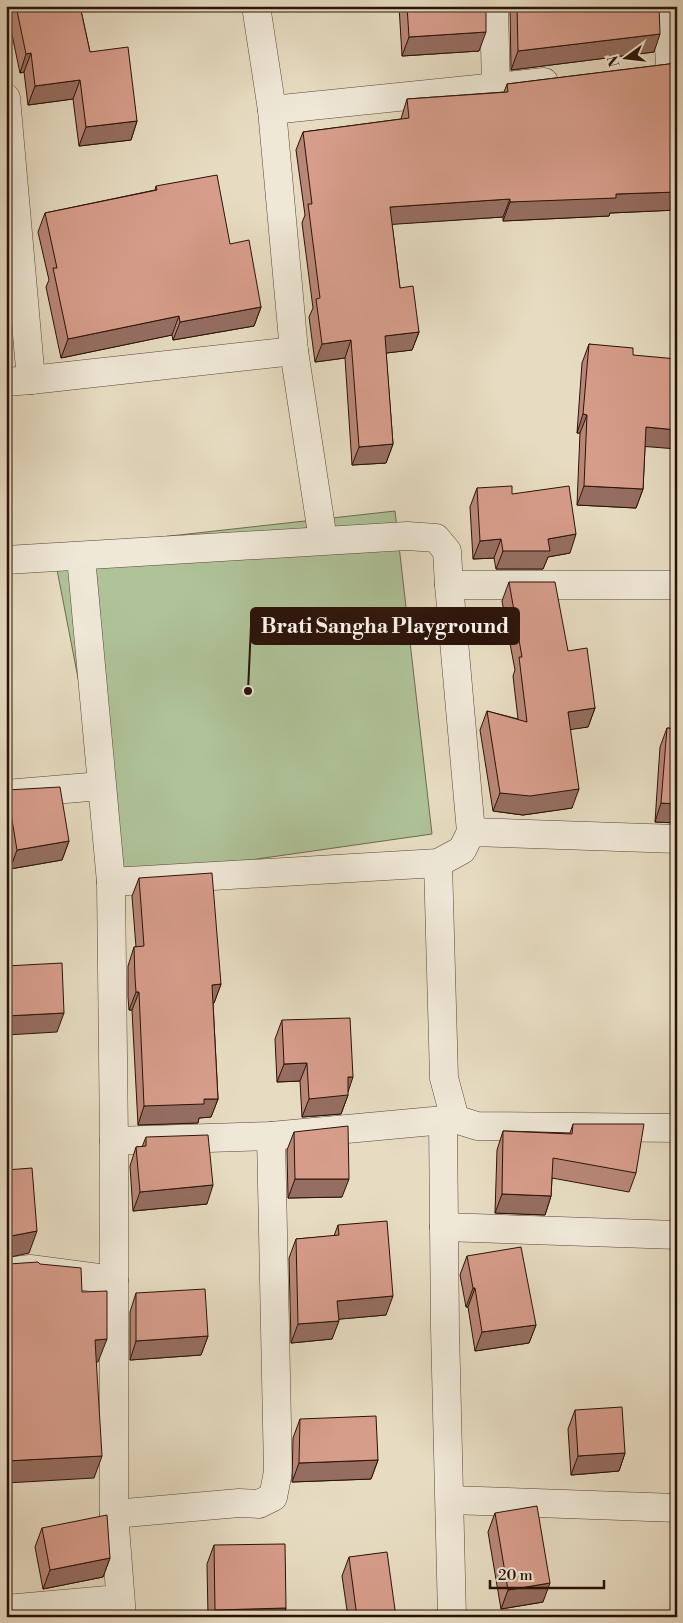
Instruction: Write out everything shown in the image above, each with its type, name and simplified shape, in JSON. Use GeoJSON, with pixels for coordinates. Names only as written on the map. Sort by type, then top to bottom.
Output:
{"type":"FeatureCollection","features":[{"type":"Feature","properties":{"kind":"street"},"geometry":{"type":"LineString","coordinates":[[256,6],[272,110],[294,351],[323,540]]}},
{"type":"Feature","properties":{"kind":"street"},"geometry":{"type":"LineString","coordinates":[[494,6],[496,87]]}},
{"type":"Feature","properties":{"kind":"street"},"geometry":{"type":"LineString","coordinates":[[640,70],[673,65],[667,6]]}},
{"type":"Feature","properties":{"kind":"street"},"geometry":{"type":"LineString","coordinates":[[272,110],[572,78]]}},
{"type":"Feature","properties":{"kind":"street"},"geometry":{"type":"LineString","coordinates":[[6,98],[19,381],[294,351]]}},
{"type":"Feature","properties":{"kind":"street"},"geometry":{"type":"LineString","coordinates":[[6,560],[406,536],[436,538],[446,552],[471,832],[462,850],[438,863],[110,882]]}},
{"type":"Feature","properties":{"kind":"street"},"geometry":{"type":"LineString","coordinates":[[6,1609],[121,1608],[114,1514],[114,1141],[110,882],[81,557]]}},
{"type":"Feature","properties":{"kind":"street"},"geometry":{"type":"LineString","coordinates":[[449,585],[677,585]]}},
{"type":"Feature","properties":{"kind":"street"},"geometry":{"type":"LineString","coordinates":[[6,794],[101,786]]}},
{"type":"Feature","properties":{"kind":"street"},"geometry":{"type":"LineString","coordinates":[[471,832],[677,839]]}},
{"type":"Feature","properties":{"kind":"street"},"geometry":{"type":"LineString","coordinates":[[438,863],[444,1078],[449,1120],[444,1228],[452,1617]]}},
{"type":"Feature","properties":{"kind":"street"},"geometry":{"type":"LineString","coordinates":[[114,1141],[271,1136],[449,1120],[477,1126],[677,1128]]}},
{"type":"Feature","properties":{"kind":"street"},"geometry":{"type":"LineString","coordinates":[[114,1514],[239,1503],[260,1504],[273,1497],[278,1472],[271,1136]]}},
{"type":"Feature","properties":{"kind":"street"},"geometry":{"type":"LineString","coordinates":[[444,1228],[677,1235]]}},
{"type":"Feature","properties":{"kind":"street"},"geometry":{"type":"LineString","coordinates":[[6,1272],[30,1269],[114,1280]]}},
{"type":"Feature","properties":{"kind":"street"},"geometry":{"type":"LineString","coordinates":[[450,1500],[677,1508]]}},
{"type":"Feature","properties":{"kind":"green space"},"geometry":{"type":"Polygon","coordinates":[[[395,511],[432,834],[117,879],[53,549],[395,511]]]}},
{"type":"Feature","properties":{"kind":"building"},"geometry":{"type":"Polygon","coordinates":[[[16,6],[80,6],[90,52],[128,47],[137,121],[86,127],[80,80],[35,86],[31,53],[26,54],[16,6]]]}},
{"type":"Feature","properties":{"kind":"building"},"geometry":{"type":"Polygon","coordinates":[[[407,6],[486,6],[486,32],[409,37],[407,6]]]}},
{"type":"Feature","properties":{"kind":"building"},"geometry":{"type":"Polygon","coordinates":[[[517,6],[659,6],[660,34],[518,51],[517,6]]]}},
{"type":"Feature","properties":{"kind":"building"},"geometry":{"type":"Polygon","coordinates":[[[677,63],[677,192],[616,194],[616,198],[510,202],[510,199],[390,207],[400,288],[413,286],[419,332],[385,336],[393,444],[359,447],[351,340],[322,344],[316,299],[320,298],[308,204],[312,204],[303,132],[409,118],[407,99],[508,92],[507,84],[677,63]]]}},
{"type":"Feature","properties":{"kind":"building"},"geometry":{"type":"Polygon","coordinates":[[[217,175],[230,244],[249,240],[261,307],[180,322],[179,316],[68,339],[53,268],[57,268],[45,213],[157,190],[156,186],[217,175]]]}},
{"type":"Feature","properties":{"kind":"building"},"geometry":{"type":"Polygon","coordinates":[[[589,344],[633,348],[633,355],[677,359],[677,430],[646,427],[643,489],[584,486],[587,415],[583,414],[589,344]]]}},
{"type":"Feature","properties":{"kind":"building"},"geometry":{"type":"Polygon","coordinates":[[[512,486],[512,494],[569,486],[576,534],[548,539],[550,551],[503,551],[501,539],[480,541],[477,488],[512,486]]]}},
{"type":"Feature","properties":{"kind":"building"},"geometry":{"type":"Polygon","coordinates":[[[509,582],[555,582],[568,651],[587,648],[595,708],[568,712],[579,789],[530,796],[500,793],[487,711],[527,722],[519,657],[522,657],[509,582]]]}},
{"type":"Feature","properties":{"kind":"building"},"geometry":{"type":"Polygon","coordinates":[[[667,728],[677,729],[677,804],[661,803],[667,728]]]}},
{"type":"Feature","properties":{"kind":"building"},"geometry":{"type":"Polygon","coordinates":[[[60,787],[69,841],[17,850],[7,790],[60,787]]]}},
{"type":"Feature","properties":{"kind":"building"},"geometry":{"type":"Polygon","coordinates":[[[212,873],[221,984],[212,985],[218,1099],[204,1099],[204,1104],[144,1106],[139,992],[136,992],[134,947],[144,946],[139,878],[212,873]]]}},
{"type":"Feature","properties":{"kind":"building"},"geometry":{"type":"Polygon","coordinates":[[[62,963],[64,1013],[6,1016],[6,966],[62,963]]]}},
{"type":"Feature","properties":{"kind":"building"},"geometry":{"type":"Polygon","coordinates":[[[350,1018],[353,1077],[348,1077],[348,1095],[309,1099],[307,1063],[284,1064],[282,1020],[350,1018]]]}},
{"type":"Feature","properties":{"kind":"building"},"geometry":{"type":"Polygon","coordinates":[[[573,1124],[644,1124],[636,1173],[553,1158],[551,1196],[502,1194],[503,1131],[572,1134],[573,1124]]]}},
{"type":"Feature","properties":{"kind":"building"},"geometry":{"type":"Polygon","coordinates":[[[348,1126],[349,1179],[295,1179],[294,1132],[348,1126]]]}},
{"type":"Feature","properties":{"kind":"building"},"geometry":{"type":"Polygon","coordinates":[[[208,1135],[213,1185],[140,1192],[136,1147],[146,1146],[146,1137],[208,1135]]]}},
{"type":"Feature","properties":{"kind":"building"},"geometry":{"type":"Polygon","coordinates":[[[32,1168],[37,1231],[6,1237],[6,1170],[32,1168]]]}},
{"type":"Feature","properties":{"kind":"building"},"geometry":{"type":"Polygon","coordinates":[[[387,1221],[393,1296],[337,1301],[339,1321],[298,1324],[296,1239],[339,1235],[338,1225],[387,1221]]]}},
{"type":"Feature","properties":{"kind":"building"},"geometry":{"type":"Polygon","coordinates":[[[521,1247],[536,1325],[482,1332],[475,1288],[473,1288],[467,1256],[521,1247]]]}},
{"type":"Feature","properties":{"kind":"building"},"geometry":{"type":"Polygon","coordinates":[[[6,1262],[9,1264],[38,1262],[40,1264],[81,1268],[82,1292],[107,1291],[107,1339],[95,1340],[102,1456],[6,1461],[6,1262]]]}},
{"type":"Feature","properties":{"kind":"building"},"geometry":{"type":"Polygon","coordinates":[[[205,1289],[208,1336],[136,1341],[136,1293],[205,1289]]]}},
{"type":"Feature","properties":{"kind":"building"},"geometry":{"type":"Polygon","coordinates":[[[622,1407],[625,1453],[578,1456],[575,1410],[622,1407]]]}},
{"type":"Feature","properties":{"kind":"building"},"geometry":{"type":"Polygon","coordinates":[[[376,1416],[378,1460],[299,1463],[300,1419],[376,1416]]]}},
{"type":"Feature","properties":{"kind":"building"},"geometry":{"type":"Polygon","coordinates":[[[537,1506],[550,1583],[508,1590],[495,1513],[537,1506]]]}},
{"type":"Feature","properties":{"kind":"building"},"geometry":{"type":"Polygon","coordinates":[[[107,1515],[110,1558],[50,1570],[42,1528],[107,1515]]]}},
{"type":"Feature","properties":{"kind":"building"},"geometry":{"type":"Polygon","coordinates":[[[285,1544],[286,1608],[215,1610],[214,1545],[285,1544]]]}},
{"type":"Feature","properties":{"kind":"building"},"geometry":{"type":"Polygon","coordinates":[[[387,1552],[396,1617],[357,1617],[349,1557],[387,1552]]]}},
{"type":"Feature","properties":{"kind":"place","name":"Brati Sangha Playground"},"geometry":{"type":"Point","coordinates":[248,691]}}]}
